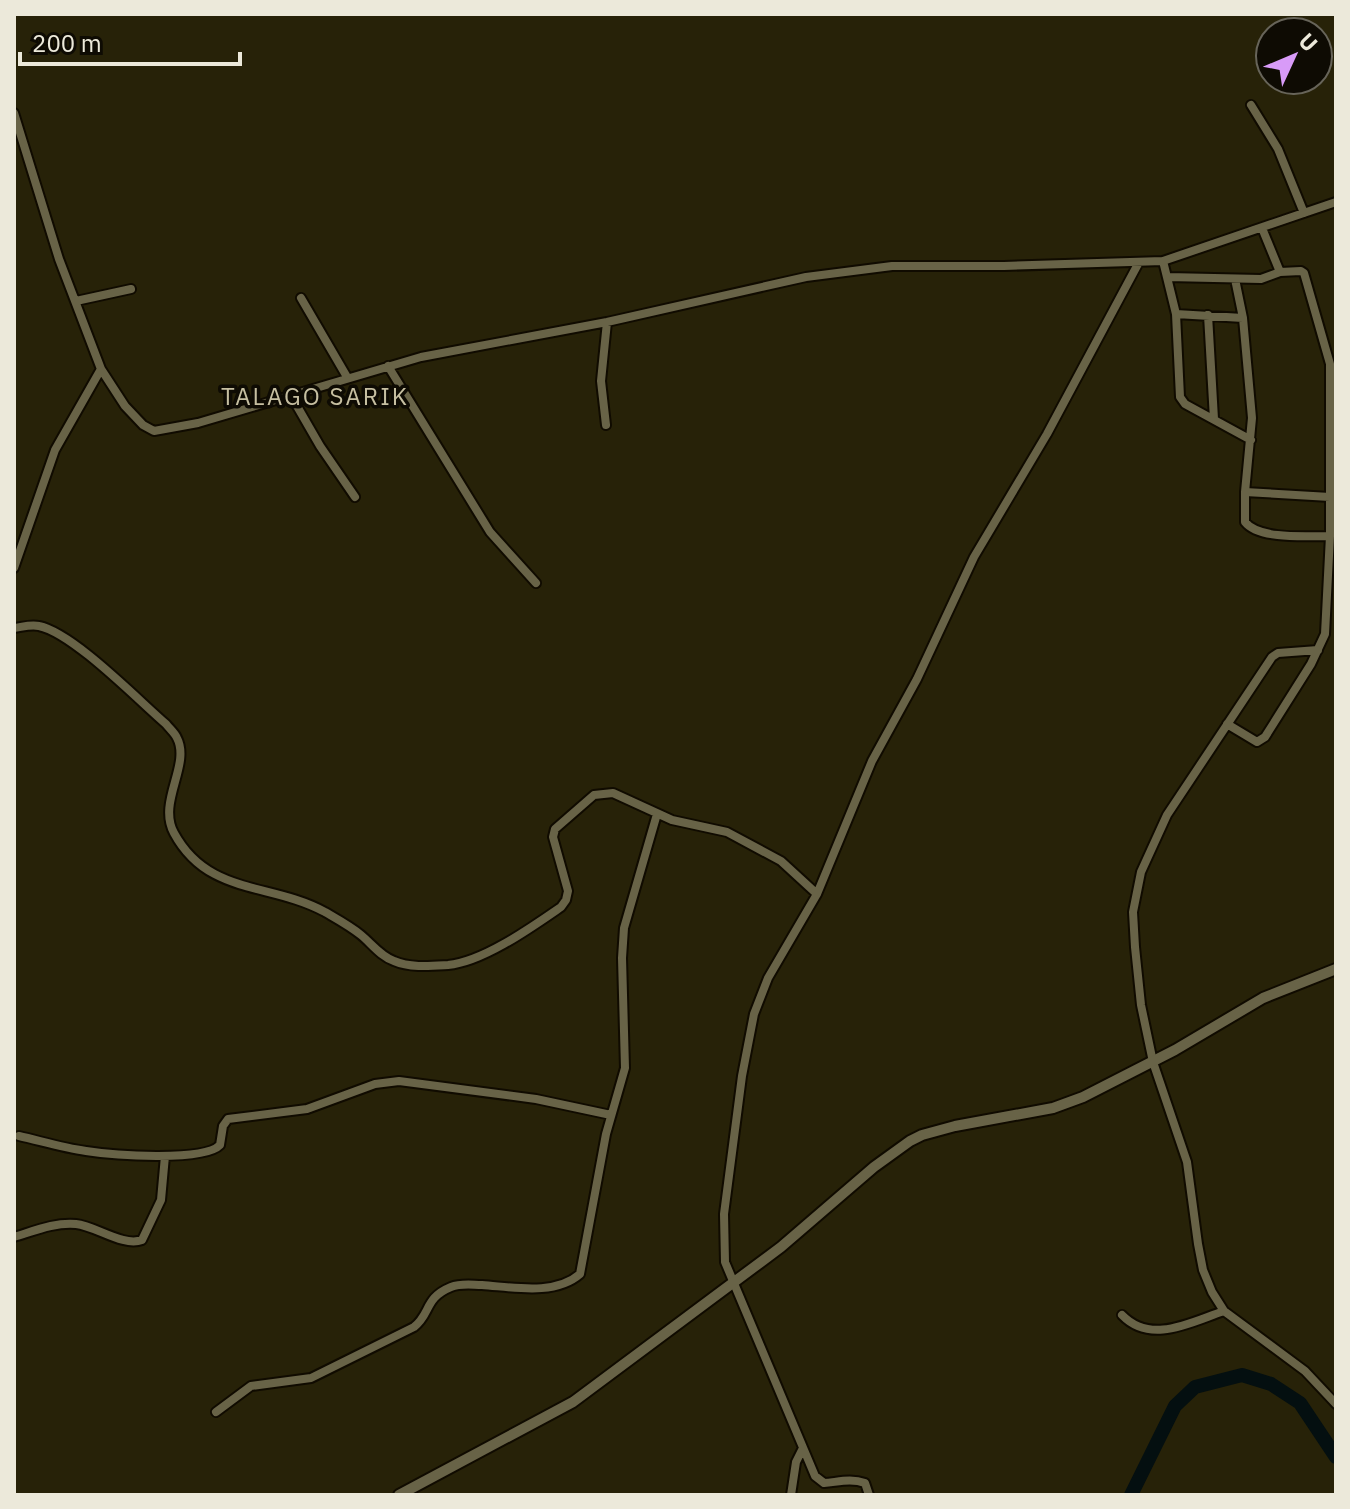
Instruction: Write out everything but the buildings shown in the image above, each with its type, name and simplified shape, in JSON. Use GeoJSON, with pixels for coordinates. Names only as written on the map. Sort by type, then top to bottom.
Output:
{"type":"FeatureCollection","features":[{"type":"Feature","properties":{"kind":"street"},"geometry":{"type":"LineString","coordinates":[[1251,105],[1278,149],[1304,213]]}},
{"type":"Feature","properties":{"kind":"street"},"geometry":{"type":"LineString","coordinates":[[14,113],[16,131],[59,259],[101,369],[125,406],[143,425],[154,431],[198,423],[388,366],[524,335],[607,322],[792,280],[892,266],[1138,264],[1163,261],[1336,202]]}},
{"type":"Feature","properties":{"kind":"street"},"geometry":{"type":"LineString","coordinates":[[1262,228],[1280,272]]}},
{"type":"Feature","properties":{"kind":"street"},"geometry":{"type":"LineString","coordinates":[[1163,261],[1176,314],[1180,397],[1185,404],[1251,440]]}},
{"type":"Feature","properties":{"kind":"street"},"geometry":{"type":"LineString","coordinates":[[869,1495],[862,1482],[819,1481],[808,1462],[725,1262],[724,1214],[747,1042],[768,978],[817,894],[872,761],[917,679],[974,557],[1047,434],[1138,264]]}},
{"type":"Feature","properties":{"kind":"street"},"geometry":{"type":"LineString","coordinates":[[1167,277],[1265,278],[1280,272],[1299,270],[1304,273],[1329,356],[1330,536],[1325,634],[1265,737],[1257,742],[1227,724]]}},
{"type":"Feature","properties":{"kind":"street"},"geometry":{"type":"LineString","coordinates":[[1235,279],[1243,318],[1251,392],[1245,522],[1250,528],[1279,535],[1330,536]]}},
{"type":"Feature","properties":{"kind":"street"},"geometry":{"type":"LineString","coordinates":[[76,301],[131,289]]}},
{"type":"Feature","properties":{"kind":"street"},"geometry":{"type":"LineString","coordinates":[[301,298],[347,377]]}},
{"type":"Feature","properties":{"kind":"street"},"geometry":{"type":"LineString","coordinates":[[1176,314],[1243,318]]}},
{"type":"Feature","properties":{"kind":"street"},"geometry":{"type":"LineString","coordinates":[[1208,315],[1214,419]]}},
{"type":"Feature","properties":{"kind":"street"},"geometry":{"type":"LineString","coordinates":[[606,425],[601,381],[607,322]]}},
{"type":"Feature","properties":{"kind":"street"},"geometry":{"type":"LineString","coordinates":[[388,366],[490,532],[536,583]]}},
{"type":"Feature","properties":{"kind":"street"},"geometry":{"type":"LineString","coordinates":[[14,568],[55,450],[101,369]]}},
{"type":"Feature","properties":{"kind":"street"},"geometry":{"type":"LineString","coordinates":[[290,394],[355,497]]}},
{"type":"Feature","properties":{"kind":"street"},"geometry":{"type":"LineString","coordinates":[[1245,492],[1330,497]]}},
{"type":"Feature","properties":{"kind":"street"},"geometry":{"type":"LineString","coordinates":[[14,628],[41,626],[59,635],[113,678],[177,737],[181,749],[170,795],[169,816],[171,829],[193,858],[228,883],[274,892],[319,909],[396,962],[450,965],[468,961],[489,952],[561,907],[568,891],[553,837],[555,829],[594,795],[613,793],[657,814],[727,832],[781,861],[817,894]]}},
{"type":"Feature","properties":{"kind":"street"},"geometry":{"type":"LineString","coordinates":[[1318,650],[1278,653],[1272,657],[1167,815],[1141,872],[1133,912],[1141,1005],[1153,1062],[1187,1162],[1203,1270],[1212,1292],[1224,1311],[1305,1371],[1336,1404]]}},
{"type":"Feature","properties":{"kind":"street"},"geometry":{"type":"LineString","coordinates":[[216,1412],[251,1386],[311,1378],[414,1327],[434,1297],[454,1285],[540,1288],[575,1278],[583,1269],[597,1178],[626,1060],[622,958],[624,928],[657,814]]}},
{"type":"Feature","properties":{"kind":"street"},"geometry":{"type":"LineString","coordinates":[[399,1495],[573,1402],[781,1247],[874,1167],[910,1141],[955,1126],[1053,1108],[1153,1062],[1263,998],[1336,969]]}},
{"type":"Feature","properties":{"kind":"street"},"geometry":{"type":"LineString","coordinates":[[19,1136],[83,1151],[165,1156],[215,1150],[220,1145],[223,1126],[228,1119],[307,1109],[384,1082],[417,1082],[521,1096],[611,1115]]}},
{"type":"Feature","properties":{"kind":"street"},"geometry":{"type":"LineString","coordinates":[[14,1237],[70,1224],[89,1226],[133,1242],[142,1240],[161,1200],[165,1156]]}},
{"type":"Feature","properties":{"kind":"street"},"geometry":{"type":"LineString","coordinates":[[1122,1315],[1130,1324],[1148,1330],[1161,1330],[1178,1329],[1224,1311]]}},
{"type":"Feature","properties":{"kind":"street"},"geometry":{"type":"LineString","coordinates":[[791,1495],[796,1462],[803,1447]]}},
{"type":"Feature","properties":{"kind":"waterway"},"geometry":{"type":"LineString","coordinates":[[1131,1495],[1175,1406],[1195,1387],[1242,1375],[1271,1384],[1300,1403],[1336,1457]]}},
{"type":"Feature","properties":{"kind":"district","name":"TALAGO SARIK"},"geometry":{"type":"Point","coordinates":[315,396]}}]}
